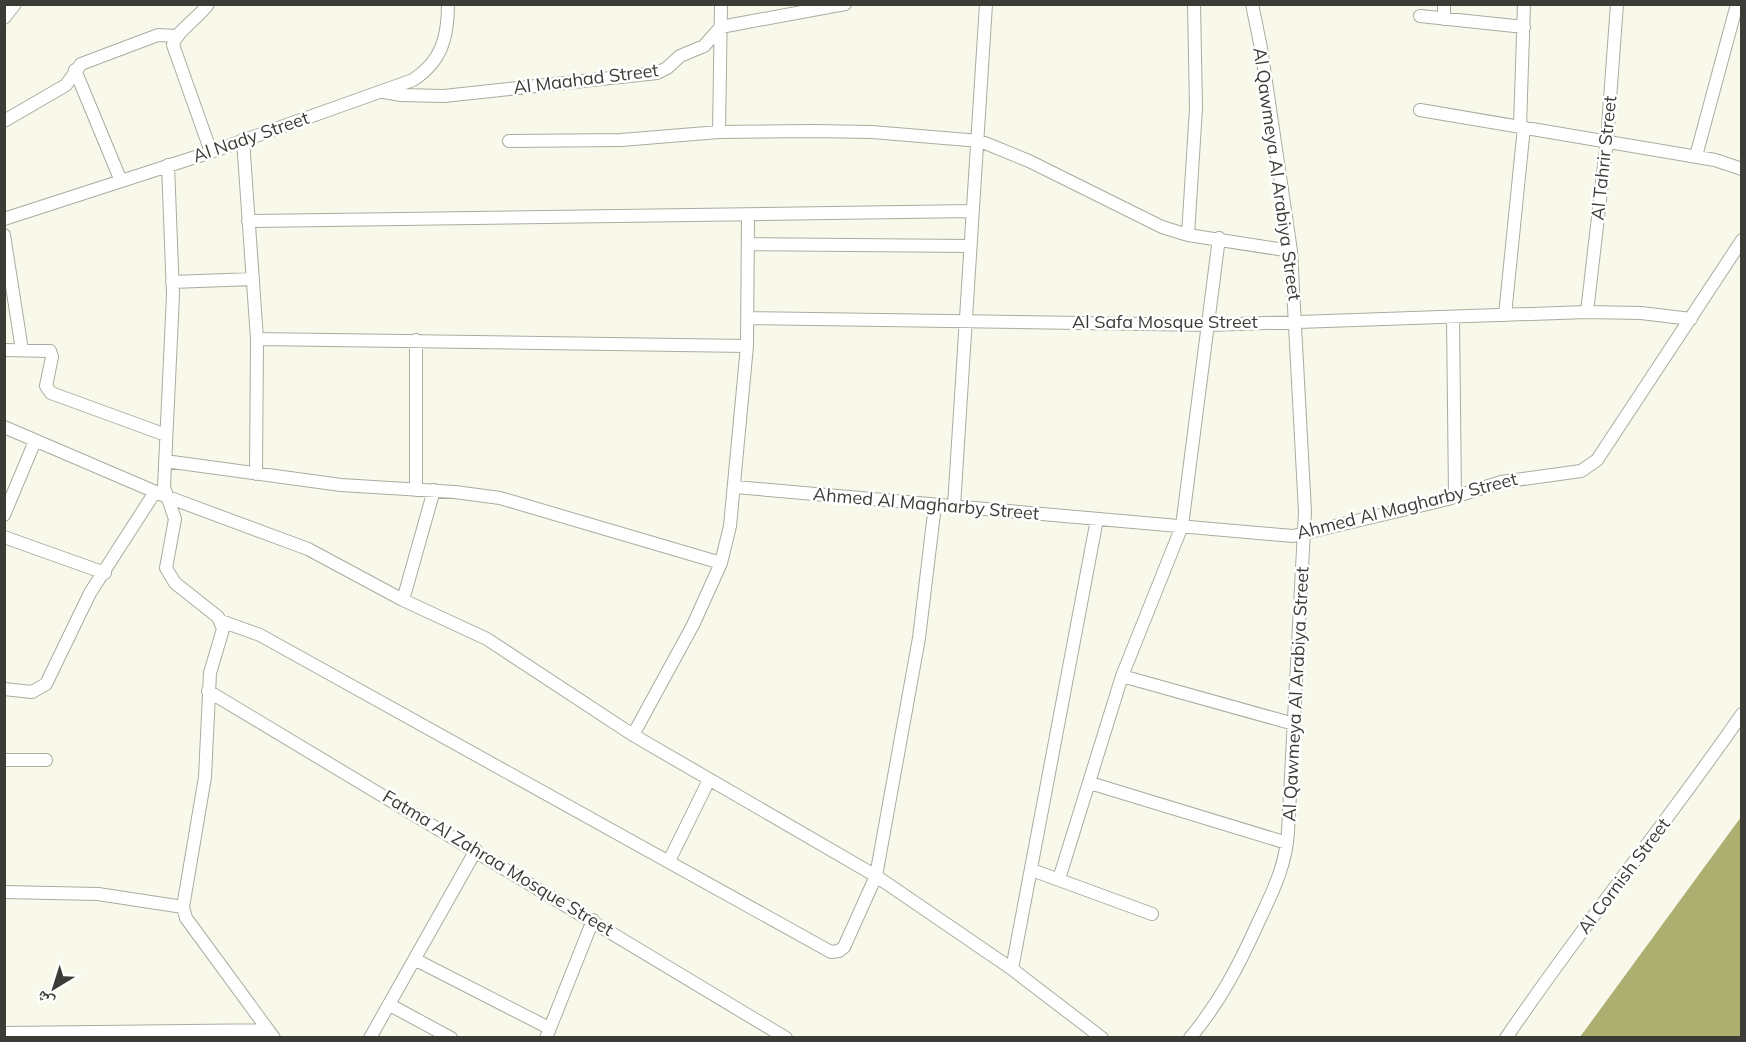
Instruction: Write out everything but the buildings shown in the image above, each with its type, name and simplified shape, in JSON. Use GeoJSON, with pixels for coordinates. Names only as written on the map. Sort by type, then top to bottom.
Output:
{"type":"FeatureCollection","features":[{"type":"Feature","properties":{"kind":"street"},"geometry":{"type":"LineString","coordinates":[[4,18],[15,4]]}},
{"type":"Feature","properties":{"kind":"street"},"geometry":{"type":"LineString","coordinates":[[208,4],[195,21],[177,36],[174,50],[210,152]]}},
{"type":"Feature","properties":{"kind":"street","name":"Al Nady Street"},"geometry":{"type":"LineString","coordinates":[[4,219],[210,152],[413,80],[432,65],[446,38],[448,4]]}},
{"type":"Feature","properties":{"kind":"street"},"geometry":{"type":"LineString","coordinates":[[719,132],[721,4]]}},
{"type":"Feature","properties":{"kind":"street","name":"Al Maahad Street"},"geometry":{"type":"LineString","coordinates":[[383,91],[401,95],[444,96],[657,73],[667,68],[680,56],[704,46],[720,28],[735,23],[845,4]]}},
{"type":"Feature","properties":{"kind":"street"},"geometry":{"type":"LineString","coordinates":[[954,506],[970,246],[980,141],[986,4]]}},
{"type":"Feature","properties":{"kind":"street"},"geometry":{"type":"LineString","coordinates":[[1188,235],[1196,108],[1194,4]]}},
{"type":"Feature","properties":{"kind":"street","name":"Al Qawmeya Al Arabiya Street"},"geometry":{"type":"LineString","coordinates":[[1190,1038],[1218,1004],[1233,980],[1278,882],[1285,863],[1287,843],[1304,535],[1296,321],[1291,251],[1261,48],[1252,4]]}},
{"type":"Feature","properties":{"kind":"street"},"geometry":{"type":"LineString","coordinates":[[1444,4],[1444,19]]}},
{"type":"Feature","properties":{"kind":"street"},"geometry":{"type":"LineString","coordinates":[[1505,315],[1522,127],[1524,4]]}},
{"type":"Feature","properties":{"kind":"street","name":"Al Tahrir Street"},"geometry":{"type":"LineString","coordinates":[[1587,312],[1607,140],[1617,4]]}},
{"type":"Feature","properties":{"kind":"street"},"geometry":{"type":"LineString","coordinates":[[1696,156],[1737,4]]}},
{"type":"Feature","properties":{"kind":"street"},"geometry":{"type":"LineString","coordinates":[[1420,16],[1524,27]]}},
{"type":"Feature","properties":{"kind":"street"},"geometry":{"type":"LineString","coordinates":[[4,122],[61,89],[81,64],[158,35],[177,36]]}},
{"type":"Feature","properties":{"kind":"street"},"geometry":{"type":"LineString","coordinates":[[75,70],[121,181]]}},
{"type":"Feature","properties":{"kind":"street"},"geometry":{"type":"LineString","coordinates":[[1420,110],[1696,156],[1742,169]]}},
{"type":"Feature","properties":{"kind":"street"},"geometry":{"type":"LineString","coordinates":[[509,141],[621,140],[719,132],[872,132],[980,141],[1029,161],[1162,227],[1188,235],[1220,238],[1291,251]]}},
{"type":"Feature","properties":{"kind":"street"},"geometry":{"type":"LineString","coordinates":[[243,140],[257,339],[256,474]]}},
{"type":"Feature","properties":{"kind":"street"},"geometry":{"type":"LineString","coordinates":[[4,689],[32,692],[46,684],[85,603],[160,494],[165,462],[172,282],[168,165]]}},
{"type":"Feature","properties":{"kind":"street"},"geometry":{"type":"LineString","coordinates":[[248,221],[973,212]]}},
{"type":"Feature","properties":{"kind":"street"},"geometry":{"type":"LineString","coordinates":[[633,735],[693,625],[722,563],[735,487],[747,346],[748,215]]}},
{"type":"Feature","properties":{"kind":"street"},"geometry":{"type":"LineString","coordinates":[[4,235],[22,350]]}},
{"type":"Feature","properties":{"kind":"street"},"geometry":{"type":"LineString","coordinates":[[1059,879],[1122,676],[1182,526],[1220,238]]}},
{"type":"Feature","properties":{"kind":"street","name":"Ahmed Al Magharby Street"},"geometry":{"type":"LineString","coordinates":[[735,487],[1304,535],[1455,497],[1501,482],[1581,471],[1593,464],[1691,320],[1742,240]]}},
{"type":"Feature","properties":{"kind":"street"},"geometry":{"type":"LineString","coordinates":[[748,244],[970,246]]}},
{"type":"Feature","properties":{"kind":"street"},"geometry":{"type":"LineString","coordinates":[[172,282],[253,279]]}},
{"type":"Feature","properties":{"kind":"street","name":"Al Safa Mosque Street"},"geometry":{"type":"LineString","coordinates":[[748,318],[1210,325],[1587,312],[1641,313],[1691,320]]}},
{"type":"Feature","properties":{"kind":"street"},"geometry":{"type":"LineString","coordinates":[[1453,317],[1455,497]]}},
{"type":"Feature","properties":{"kind":"street"},"geometry":{"type":"LineString","coordinates":[[257,339],[747,346]]}},
{"type":"Feature","properties":{"kind":"street"},"geometry":{"type":"LineString","coordinates":[[416,340],[416,490]]}},
{"type":"Feature","properties":{"kind":"street"},"geometry":{"type":"LineString","coordinates":[[4,350],[47,350],[52,353],[46,386],[51,393],[166,435]]}},
{"type":"Feature","properties":{"kind":"street"},"geometry":{"type":"LineString","coordinates":[[4,427],[160,494],[308,549],[403,600],[487,639],[633,735],[876,876],[1012,969],[1102,1038]]}},
{"type":"Feature","properties":{"kind":"street"},"geometry":{"type":"LineString","coordinates":[[4,515],[35,441]]}},
{"type":"Feature","properties":{"kind":"street"},"geometry":{"type":"LineString","coordinates":[[165,462],[341,485],[479,494],[520,502],[722,563]]}},
{"type":"Feature","properties":{"kind":"street"},"geometry":{"type":"LineString","coordinates":[[403,600],[434,490]]}},
{"type":"Feature","properties":{"kind":"street"},"geometry":{"type":"LineString","coordinates":[[160,494],[175,519],[166,562],[168,573],[175,583],[221,621],[260,635],[831,952],[839,951],[844,946],[876,876],[919,638],[935,505]]}},
{"type":"Feature","properties":{"kind":"street"},"geometry":{"type":"LineString","coordinates":[[1012,969],[1097,519]]}},
{"type":"Feature","properties":{"kind":"street"},"geometry":{"type":"LineString","coordinates":[[4,537],[105,573]]}},
{"type":"Feature","properties":{"kind":"street"},"geometry":{"type":"LineString","coordinates":[[221,621],[223,629],[208,691],[205,777],[183,907],[186,918],[271,1034]]}},
{"type":"Feature","properties":{"kind":"street"},"geometry":{"type":"LineString","coordinates":[[1122,676],[1294,724]]}},
{"type":"Feature","properties":{"kind":"street","name":"Fatma Al Zahraa Mosque Street"},"geometry":{"type":"LineString","coordinates":[[208,691],[593,920],[786,1038]]}},
{"type":"Feature","properties":{"kind":"street","name":"Al Cornish Street"},"geometry":{"type":"LineString","coordinates":[[1506,1038],[1742,714]]}},
{"type":"Feature","properties":{"kind":"street"},"geometry":{"type":"LineString","coordinates":[[4,760],[46,760]]}},
{"type":"Feature","properties":{"kind":"street"},"geometry":{"type":"LineString","coordinates":[[669,861],[709,780]]}},
{"type":"Feature","properties":{"kind":"street"},"geometry":{"type":"LineString","coordinates":[[1090,783],[1287,843]]}},
{"type":"Feature","properties":{"kind":"street"},"geometry":{"type":"LineString","coordinates":[[370,1038],[476,850]]}},
{"type":"Feature","properties":{"kind":"street"},"geometry":{"type":"LineString","coordinates":[[1032,870],[1152,914]]}},
{"type":"Feature","properties":{"kind":"street"},"geometry":{"type":"LineString","coordinates":[[4,892],[98,894],[183,907]]}},
{"type":"Feature","properties":{"kind":"street"},"geometry":{"type":"LineString","coordinates":[[416,960],[548,1033],[593,920]]}},
{"type":"Feature","properties":{"kind":"street"},"geometry":{"type":"LineString","coordinates":[[390,1005],[451,1038]]}},
{"type":"Feature","properties":{"kind":"street"},"geometry":{"type":"LineString","coordinates":[[4,1033],[271,1034]]}},
{"type":"Feature","properties":{"kind":"shaded area"},"geometry":{"type":"Polygon","coordinates":[[[1741,817],[1741,1037],[1580,1037],[1741,817]]]}}]}
